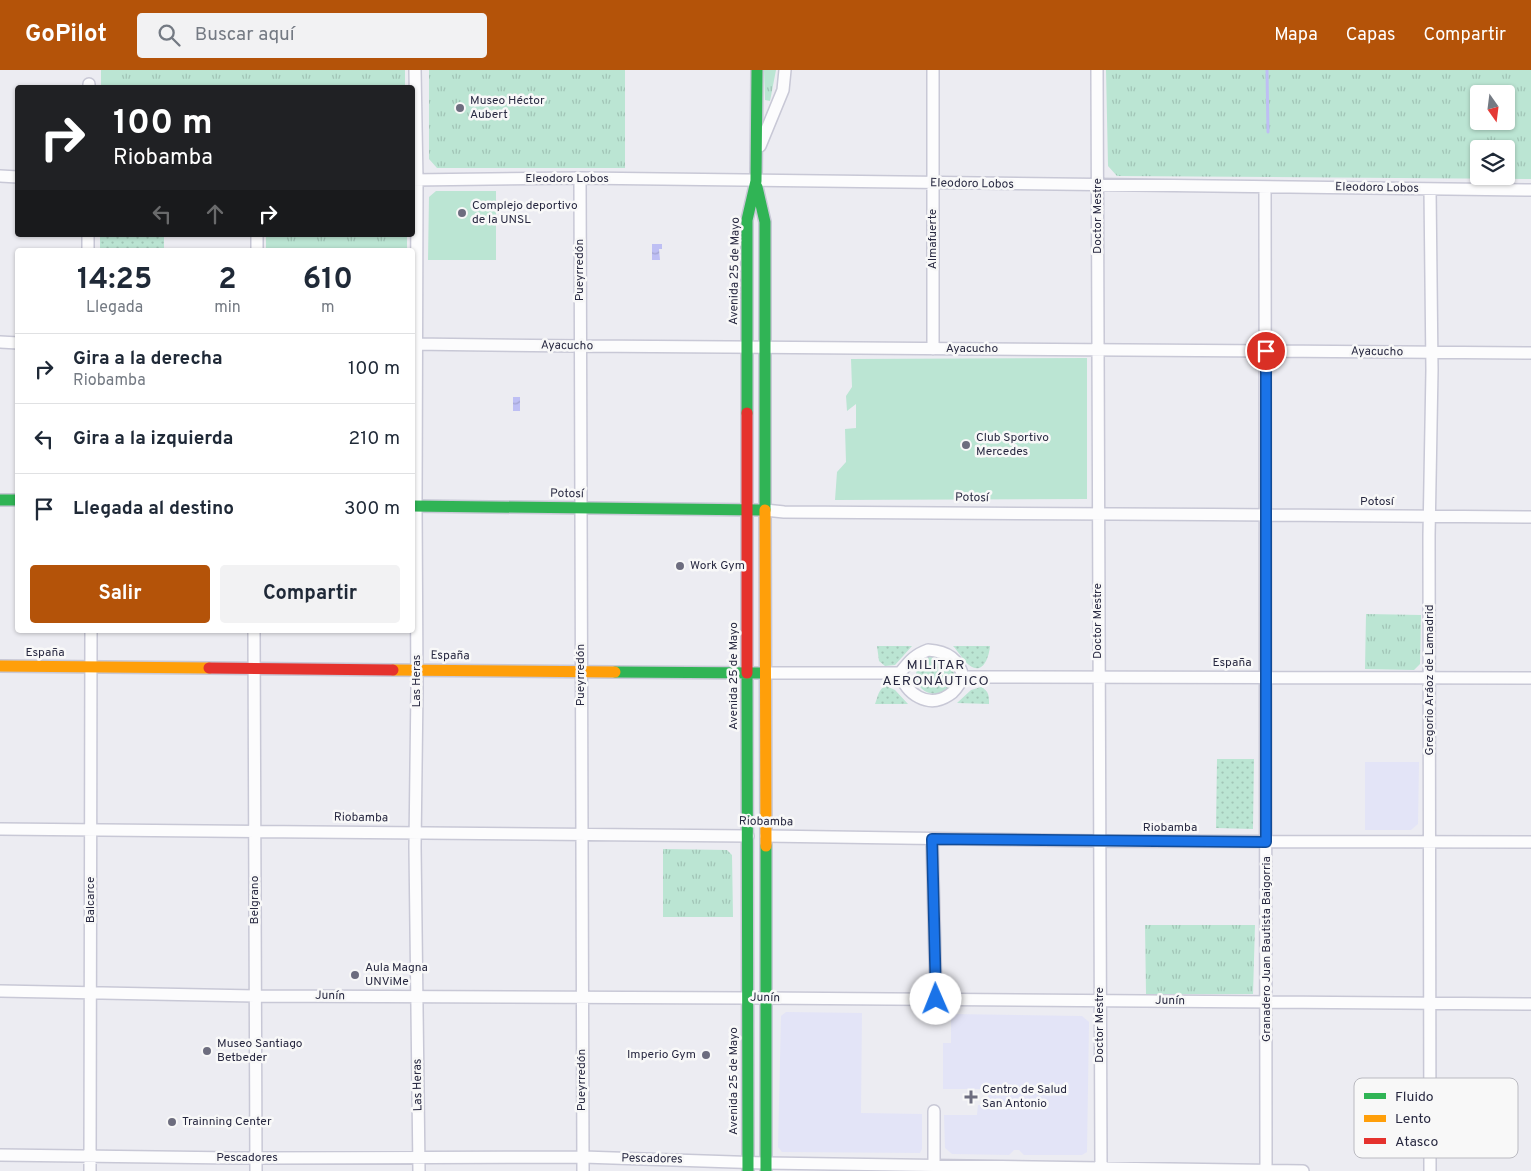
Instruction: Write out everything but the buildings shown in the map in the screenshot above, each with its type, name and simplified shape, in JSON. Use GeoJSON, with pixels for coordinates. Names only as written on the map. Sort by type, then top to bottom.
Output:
{"type":"FeatureCollection","features":[{"type":"Feature","properties":{"kind":"main road","name":"Avenida 25 de Mayo"},"geometry":{"type":"LineString","coordinates":[[756,70],[756,181],[765,222],[766,1167]]}},
{"type":"Feature","properties":{"kind":"main road","name":"Avenida 25 de Mayo"},"geometry":{"type":"LineString","coordinates":[[748,1166],[747,220],[756,181]]}},
{"type":"Feature","properties":{"kind":"main road"},"geometry":{"type":"LineString","coordinates":[[0,500],[15,500]]}},
{"type":"Feature","properties":{"kind":"main road","name":"Potosí"},"geometry":{"type":"LineString","coordinates":[[415,506],[766,510]]}},
{"type":"Feature","properties":{"kind":"main road","name":"España"},"geometry":{"type":"LineString","coordinates":[[0,666],[766,673]]}},
{"type":"Feature","properties":{"kind":"main road","name":"Riobamba"},"geometry":{"type":"LineString","coordinates":[[748,836],[766,836]]}},
{"type":"Feature","properties":{"kind":"street","name":"Las Heras"},"geometry":{"type":"LineString","coordinates":[[415,180],[416,70]]}},
{"type":"Feature","properties":{"kind":"street"},"geometry":{"type":"LineString","coordinates":[[756,157],[783,90],[785,70]]}},
{"type":"Feature","properties":{"kind":"street","name":"Almafuerte"},"geometry":{"type":"LineString","coordinates":[[933,70],[933,349]]}},
{"type":"Feature","properties":{"kind":"street","name":"Doctor Mestre"},"geometry":{"type":"LineString","coordinates":[[1097,70],[1101,1169]]}},
{"type":"Feature","properties":{"kind":"street"},"geometry":{"type":"LineString","coordinates":[[0,176],[15,177]]}},
{"type":"Feature","properties":{"kind":"street","name":"Eleodoro Lobos"},"geometry":{"type":"LineString","coordinates":[[415,180],[580,178],[1531,190]]}},
{"type":"Feature","properties":{"kind":"street","name":"Pueyrredón"},"geometry":{"type":"LineString","coordinates":[[580,178],[583,1171]]}},
{"type":"Feature","properties":{"kind":"street","name":"Granadero Juan Bautista Baigorria"},"geometry":{"type":"LineString","coordinates":[[1265,187],[1266,1171]]}},
{"type":"Feature","properties":{"kind":"street","name":"Gregorio Aráoz de Lamadrid"},"geometry":{"type":"LineString","coordinates":[[1430,189],[1432,352],[1430,516],[1430,1078]]}},
{"type":"Feature","properties":{"kind":"street"},"geometry":{"type":"LineString","coordinates":[[0,342],[15,343]]}},
{"type":"Feature","properties":{"kind":"street","name":"Ayacucho"},"geometry":{"type":"LineString","coordinates":[[415,344],[1531,353]]}},
{"type":"Feature","properties":{"kind":"street","name":"Potosí"},"geometry":{"type":"LineString","coordinates":[[766,510],[784,512],[1531,516]]}},
{"type":"Feature","properties":{"kind":"street","name":"Las Heras"},"geometry":{"type":"LineString","coordinates":[[415,561],[417,670],[416,997],[419,1171]]}},
{"type":"Feature","properties":{"kind":"street","name":"Balcarce"},"geometry":{"type":"LineString","coordinates":[[90,1171],[91,633]]}},
{"type":"Feature","properties":{"kind":"street","name":"Belgrano"},"geometry":{"type":"LineString","coordinates":[[254,633],[256,1171]]}},
{"type":"Feature","properties":{"kind":"street"},"geometry":{"type":"LineString","coordinates":[[928,650],[940,651],[950,655],[958,663],[963,677],[956,689],[949,695],[940,699],[930,700],[920,698],[912,693],[905,686],[900,673],[909,660],[928,650]]}},
{"type":"Feature","properties":{"kind":"street","name":"España"},"geometry":{"type":"LineString","coordinates":[[766,673],[900,673]]}},
{"type":"Feature","properties":{"kind":"street","name":"España"},"geometry":{"type":"LineString","coordinates":[[963,677],[1531,678]]}},
{"type":"Feature","properties":{"kind":"street","name":"Riobamba"},"geometry":{"type":"LineString","coordinates":[[0,829],[748,836]]}},
{"type":"Feature","properties":{"kind":"street","name":"Riobamba"},"geometry":{"type":"LineString","coordinates":[[766,836],[1099,841],[1531,842]]}},
{"type":"Feature","properties":{"kind":"street"},"geometry":{"type":"LineString","coordinates":[[932,839],[936,999]]}},
{"type":"Feature","properties":{"kind":"street","name":"Junín"},"geometry":{"type":"LineString","coordinates":[[0,991],[255,996],[1531,1004]]}},
{"type":"Feature","properties":{"kind":"street"},"geometry":{"type":"LineString","coordinates":[[934,1111],[934,1168]]}},
{"type":"Feature","properties":{"kind":"street","name":"Pescadores"},"geometry":{"type":"LineString","coordinates":[[0,1155],[256,1158],[583,1158],[766,1167],[1303,1171]]}},
{"type":"Feature","properties":{"kind":"street","name":"Gregorio Aráoz de Lamadrid"},"geometry":{"type":"LineString","coordinates":[[1430,1158],[1430,1171]]}},
{"type":"Feature","properties":{"kind":"shaded area"},"geometry":{"type":"Polygon","coordinates":[[[1365,762],[1419,762],[1418,824],[1411,830],[1365,830],[1365,762]]]}},
{"type":"Feature","properties":{"kind":"shaded area"},"geometry":{"type":"Polygon","coordinates":[[[786,1012],[862,1013],[861,1113],[922,1114],[922,1149],[920,1153],[782,1152],[778,1147],[781,1016],[786,1012]]]}},
{"type":"Feature","properties":{"kind":"shaded area"},"geometry":{"type":"Polygon","coordinates":[[[951,1014],[1082,1016],[1089,1022],[1087,1152],[1082,1155],[1024,1155],[1019,1150],[1014,1150],[1009,1155],[952,1154],[945,1148],[944,1115],[977,1115],[978,1105],[988,1105],[988,1089],[943,1089],[943,1043],[951,1043],[951,1014]]]}},
{"type":"Feature","properties":{"kind":"green space"},"geometry":{"type":"Polygon","coordinates":[[[101,70],[405,70],[405,85],[101,85],[101,70]]]}},
{"type":"Feature","properties":{"kind":"green space"},"geometry":{"type":"Polygon","coordinates":[[[429,70],[625,70],[625,168],[437,168],[429,159],[429,70]]]}},
{"type":"Feature","properties":{"kind":"green space"},"geometry":{"type":"Polygon","coordinates":[[[764,70],[776,70],[770,101],[765,100],[764,70]]]}},
{"type":"Feature","properties":{"kind":"green space"},"geometry":{"type":"Polygon","coordinates":[[[1106,70],[1531,70],[1531,179],[1515,179],[1515,140],[1470,140],[1470,179],[1117,176],[1108,166],[1106,70]]]}},
{"type":"Feature","properties":{"kind":"green space","name":"Complejo deportivo de la UNSL"},"geometry":{"type":"Polygon","coordinates":[[[436,191],[496,191],[496,260],[428,260],[429,197],[436,191]]]}},
{"type":"Feature","properties":{"kind":"green space"},"geometry":{"type":"Polygon","coordinates":[[[100,237],[164,237],[164,248],[100,248],[100,237]]]}},
{"type":"Feature","properties":{"kind":"green space"},"geometry":{"type":"Polygon","coordinates":[[[266,237],[407,237],[407,248],[266,248],[266,237]]]}},
{"type":"Feature","properties":{"kind":"green space","name":"Club Sportivo Mercedes"},"geometry":{"type":"Polygon","coordinates":[[[1087,358],[1087,499],[835,500],[837,472],[846,462],[845,429],[856,428],[856,404],[847,411],[846,396],[852,387],[851,359],[1087,358]]]}},
{"type":"Feature","properties":{"kind":"green space"},"geometry":{"type":"Polygon","coordinates":[[[1366,614],[1421,615],[1420,664],[1414,670],[1365,669],[1366,614]]]}},
{"type":"Feature","properties":{"kind":"green space"},"geometry":{"type":"Polygon","coordinates":[[[877,646],[912,646],[895,665],[885,666],[879,661],[877,646]]]}},
{"type":"Feature","properties":{"kind":"green space"},"geometry":{"type":"Polygon","coordinates":[[[953,646],[990,646],[987,660],[982,667],[974,668],[965,661],[953,646]]]}},
{"type":"Feature","properties":{"kind":"green space"},"geometry":{"type":"Polygon","coordinates":[[[935,656],[948,662],[954,675],[948,688],[935,694],[922,688],[916,675],[922,662],[935,656]]]}},
{"type":"Feature","properties":{"kind":"green space"},"geometry":{"type":"Polygon","coordinates":[[[886,686],[895,690],[908,704],[875,704],[880,691],[886,686]]]}},
{"type":"Feature","properties":{"kind":"green space"},"geometry":{"type":"Polygon","coordinates":[[[981,687],[988,694],[989,704],[957,703],[971,690],[981,687]]]}},
{"type":"Feature","properties":{"kind":"green space"},"geometry":{"type":"Polygon","coordinates":[[[1217,759],[1254,759],[1253,829],[1216,828],[1217,759]]]}},
{"type":"Feature","properties":{"kind":"green space"},"geometry":{"type":"Polygon","coordinates":[[[663,849],[727,850],[732,855],[733,917],[663,917],[663,849]]]}},
{"type":"Feature","properties":{"kind":"green space"},"geometry":{"type":"Polygon","coordinates":[[[1145,925],[1255,925],[1253,994],[1146,994],[1145,925]]]}},
{"type":"Feature","properties":{"kind":"water"},"geometry":{"type":"Polygon","coordinates":[[[652,244],[662,244],[662,249],[659,249],[660,260],[652,260],[652,244]]]}},
{"type":"Feature","properties":{"kind":"water"},"geometry":{"type":"Polygon","coordinates":[[[513,397],[520,397],[520,411],[513,411],[513,397]]]}},
{"type":"Feature","properties":{"kind":"waterway"},"geometry":{"type":"LineString","coordinates":[[1267,70],[1268,132]]}},
{"type":"Feature","properties":{"kind":"traffic: fast"},"geometry":{"type":"LineString","coordinates":[[747,413],[747,220],[756,181],[757,70]]}},
{"type":"Feature","properties":{"kind":"traffic: fast"},"geometry":{"type":"LineString","coordinates":[[757,187],[765,222],[765,510]]}},
{"type":"Feature","properties":{"kind":"traffic: fast"},"geometry":{"type":"LineString","coordinates":[[0,500],[15,500]]}},
{"type":"Feature","properties":{"kind":"traffic: fast"},"geometry":{"type":"LineString","coordinates":[[415,506],[760,510]]}},
{"type":"Feature","properties":{"kind":"traffic: fast"},"geometry":{"type":"LineString","coordinates":[[615,672],[761,673]]}},
{"type":"Feature","properties":{"kind":"traffic: fast"},"geometry":{"type":"LineString","coordinates":[[747,673],[748,1171]]}},
{"type":"Feature","properties":{"kind":"traffic: fast"},"geometry":{"type":"LineString","coordinates":[[766,846],[766,1171]]}},
{"type":"Feature","properties":{"kind":"traffic: slow"},"geometry":{"type":"LineString","coordinates":[[765,510],[766,846]]}},
{"type":"Feature","properties":{"kind":"traffic: slow"},"geometry":{"type":"LineString","coordinates":[[0,666],[209,668]]}},
{"type":"Feature","properties":{"kind":"traffic: slow"},"geometry":{"type":"LineString","coordinates":[[393,670],[615,672]]}},
{"type":"Feature","properties":{"kind":"traffic: jam"},"geometry":{"type":"LineString","coordinates":[[747,413],[747,673]]}},
{"type":"Feature","properties":{"kind":"traffic: jam"},"geometry":{"type":"LineString","coordinates":[[209,668],[393,670]]}},
{"type":"Feature","properties":{"kind":"place","name":"Museo Héctor Aubert"},"geometry":{"type":"Point","coordinates":[460,108]}},
{"type":"Feature","properties":{"kind":"place","name":"Complejo deportivo de la UNSL"},"geometry":{"type":"Point","coordinates":[462,213]}},
{"type":"Feature","properties":{"kind":"place","name":"Club Sportivo Mercedes"},"geometry":{"type":"Point","coordinates":[966,445]}},
{"type":"Feature","properties":{"kind":"place","name":"Work Gym"},"geometry":{"type":"Point","coordinates":[680,566]}},
{"type":"Feature","properties":{"kind":"place","name":"Aula Magna UNViMe"},"geometry":{"type":"Point","coordinates":[355,975]}},
{"type":"Feature","properties":{"kind":"place","name":"Museo Santiago Betbeder"},"geometry":{"type":"Point","coordinates":[207,1051]}},
{"type":"Feature","properties":{"kind":"place","name":"Imperio Gym"},"geometry":{"type":"Point","coordinates":[706,1055]}},
{"type":"Feature","properties":{"kind":"place","name":"Centro de Salud San Antonio"},"geometry":{"type":"Point","coordinates":[971,1097]}},
{"type":"Feature","properties":{"kind":"place","name":"Trainning Center"},"geometry":{"type":"Point","coordinates":[172,1122]}},
{"type":"Feature","properties":{"kind":"district","name":"MILITAR AERONÁUTICO"},"geometry":{"type":"Point","coordinates":[936,674]}},
{"type":"Feature","properties":{"kind":"route"},"geometry":{"type":"LineString","coordinates":[[936,999],[932,839],[1266,842],[1266,351]]}}]}
